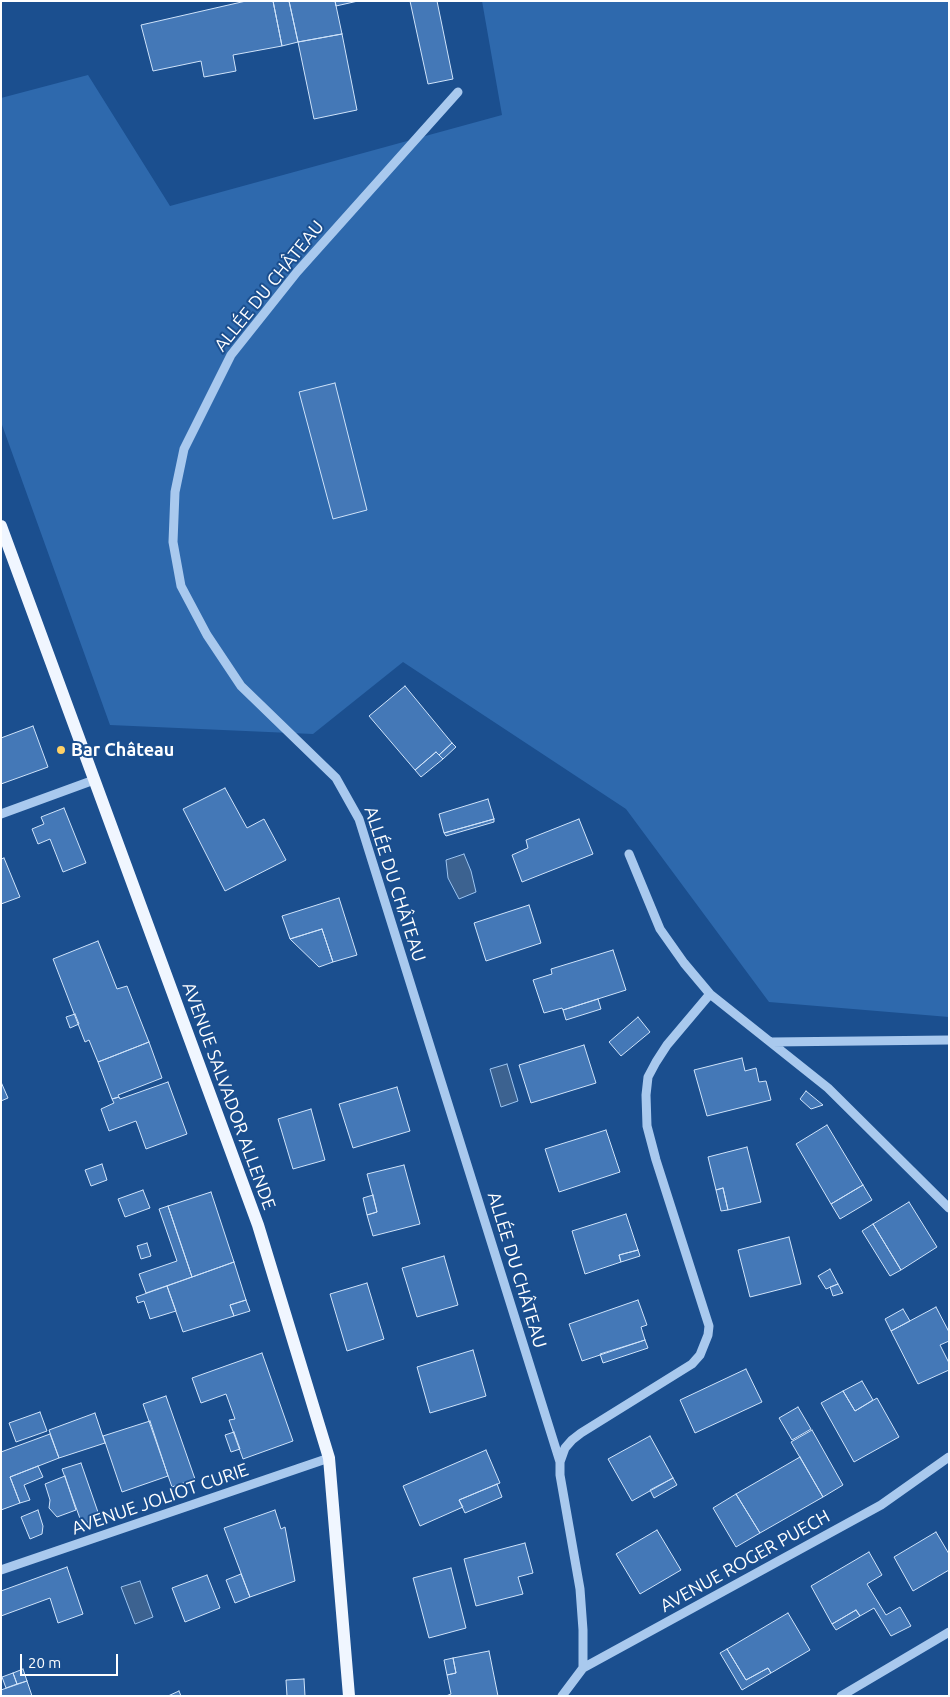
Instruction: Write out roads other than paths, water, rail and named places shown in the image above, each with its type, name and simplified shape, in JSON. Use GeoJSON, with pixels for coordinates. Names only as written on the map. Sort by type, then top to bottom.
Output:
{"type":"FeatureCollection","features":[{"type":"Feature","properties":{"kind":"main road","name":"AVENUE SALVADOR ALLENDE"},"geometry":{"type":"LineString","coordinates":[[1,526],[258,1225],[329,1458],[349,1696]]}},
{"type":"Feature","properties":{"kind":"street","name":"ALLÉE DU CHÂTEAU"},"geometry":{"type":"LineString","coordinates":[[458,92],[297,272],[231,355],[184,449],[175,492],[173,542],[181,586],[206,635],[242,686],[336,778],[359,819],[560,1462],[560,1476],[580,1589],[584,1668]]}},
{"type":"Feature","properties":{"kind":"street"},"geometry":{"type":"LineString","coordinates":[[1,814],[94,780]]}},
{"type":"Feature","properties":{"kind":"street"},"geometry":{"type":"LineString","coordinates":[[630,854],[660,928],[684,963],[710,994],[828,1088],[949,1208]]}},
{"type":"Feature","properties":{"kind":"street"},"geometry":{"type":"LineString","coordinates":[[560,1462],[565,1448],[572,1440],[692,1364],[700,1355],[705,1345],[709,1326],[656,1160],[647,1126],[646,1095],[648,1077],[656,1062],[710,994]]}},
{"type":"Feature","properties":{"kind":"street"},"geometry":{"type":"LineString","coordinates":[[772,1042],[949,1040]]}},
{"type":"Feature","properties":{"kind":"street","name":"AVENUE ROGER PUECH"},"geometry":{"type":"LineString","coordinates":[[562,1696],[584,1668],[881,1505],[949,1457]]}},
{"type":"Feature","properties":{"kind":"street","name":"AVENUE JOLIOT CURIE"},"geometry":{"type":"LineString","coordinates":[[1,1570],[329,1458]]}},
{"type":"Feature","properties":{"kind":"street"},"geometry":{"type":"LineString","coordinates":[[841,1696],[949,1632]]}},
{"type":"Feature","properties":{"kind":"place","name":"Bar Château"},"geometry":{"type":"Point","coordinates":[61,750]}}]}
